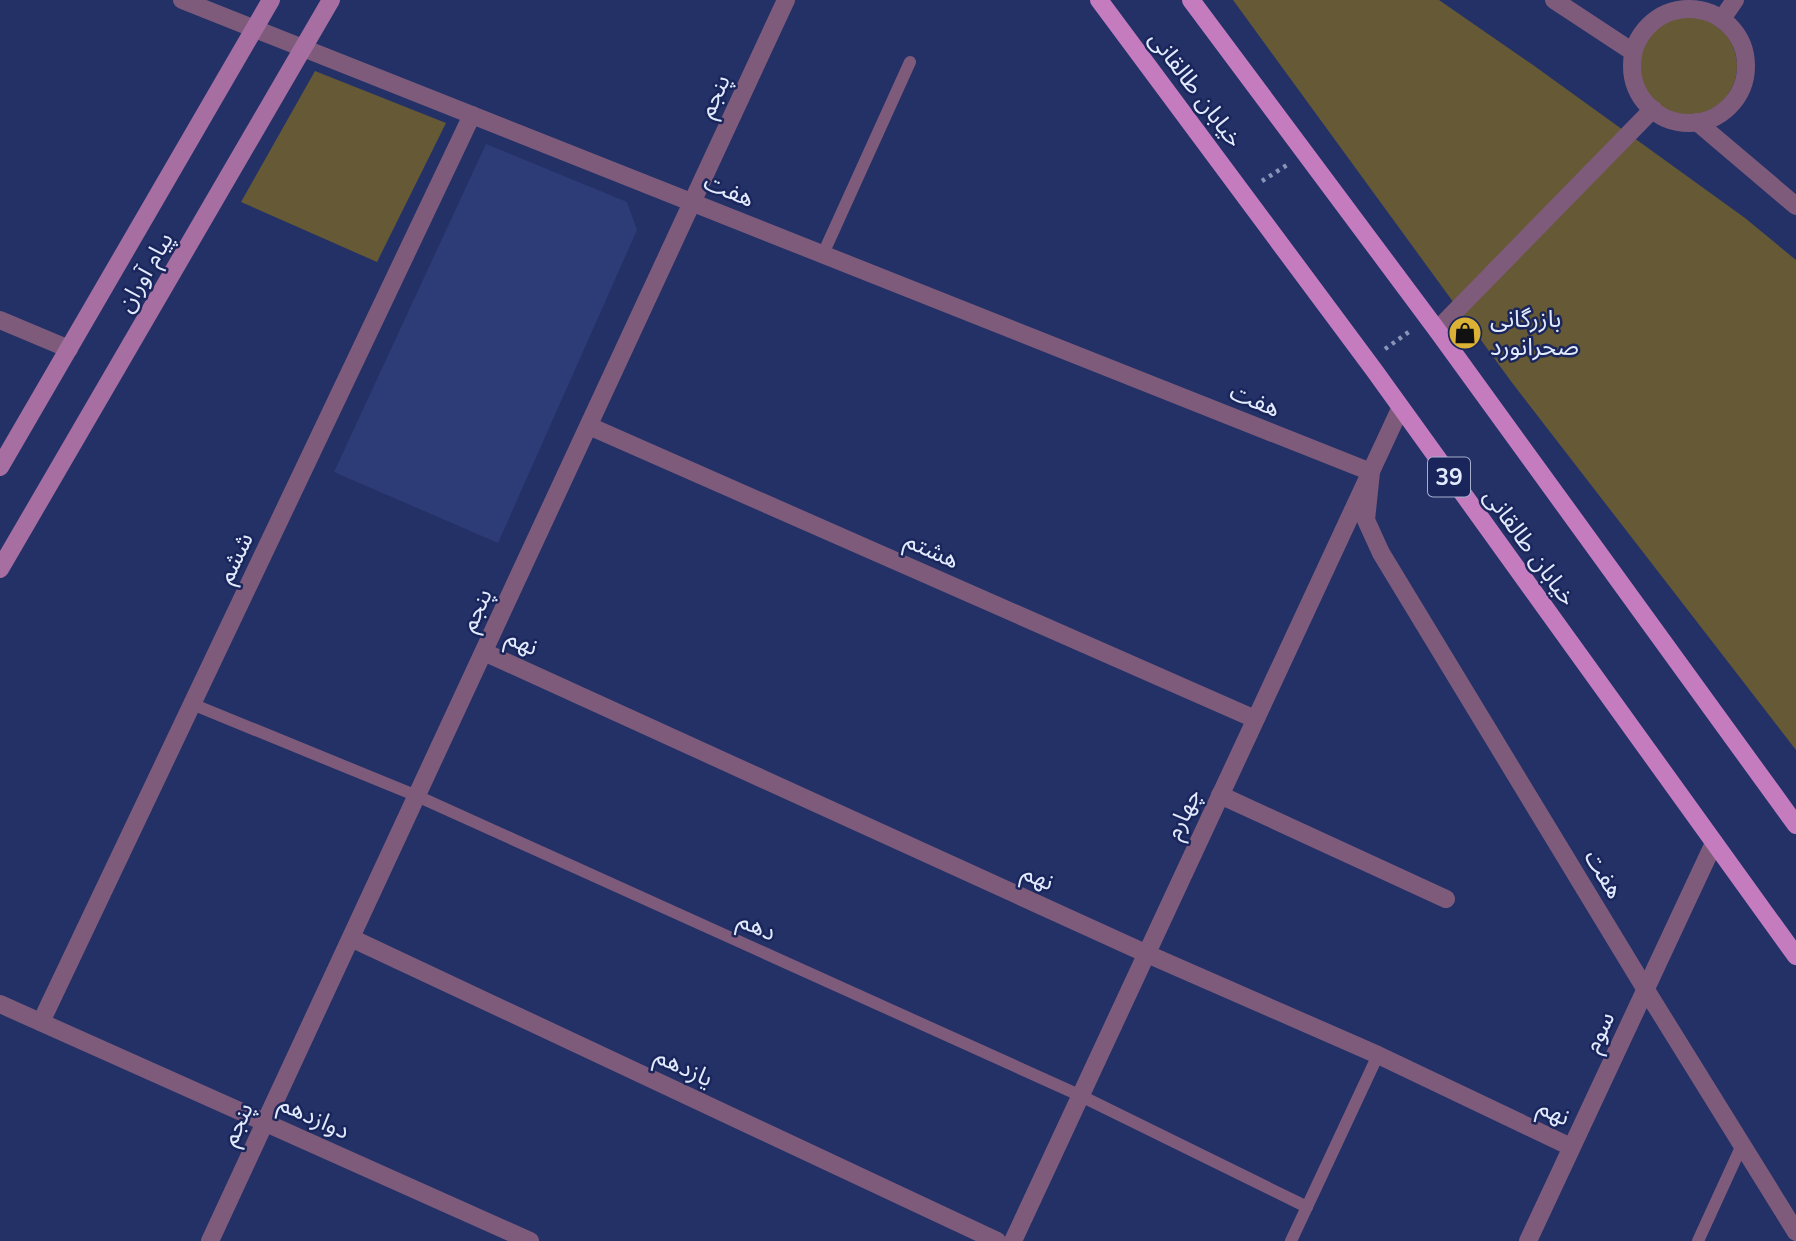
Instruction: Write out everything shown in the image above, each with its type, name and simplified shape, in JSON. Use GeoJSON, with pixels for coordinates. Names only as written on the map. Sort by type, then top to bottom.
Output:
{"type":"FeatureCollection","features":[{"type":"Feature","properties":{"kind":"main road","name":"پیام آوران"},"geometry":{"type":"LineString","coordinates":[[0,467],[271,0]]}},
{"type":"Feature","properties":{"kind":"main road","name":"پیام آوران"},"geometry":{"type":"LineString","coordinates":[[0,569],[331,0]]}},
{"type":"Feature","properties":{"kind":"main road","name":"خیابان طالقانی"},"geometry":{"type":"LineString","coordinates":[[1099,0],[1368,361],[1796,956]]}},
{"type":"Feature","properties":{"kind":"main road","name":"خیابان طالقانی"},"geometry":{"type":"LineString","coordinates":[[1192,0],[1432,324],[1796,825]]}},
{"type":"Feature","properties":{"kind":"street","name":"هفت"},"geometry":{"type":"LineString","coordinates":[[182,0],[1371,472],[1366,520],[1381,552],[1796,1232]]}},
{"type":"Feature","properties":{"kind":"street","name":"پنجم"},"geometry":{"type":"LineString","coordinates":[[210,1241],[786,0]]}},
{"type":"Feature","properties":{"kind":"street"},"geometry":{"type":"LineString","coordinates":[[1554,0],[1633,52]]}},
{"type":"Feature","properties":{"kind":"street"},"geometry":{"type":"LineString","coordinates":[[1722,19],[1735,0]]}},
{"type":"Feature","properties":{"kind":"street"},"geometry":{"type":"LineString","coordinates":[[1687,9],[1706,12],[1722,19],[1735,33],[1744,51],[1746,70],[1741,88],[1731,104],[1716,116],[1697,122],[1678,122],[1660,115],[1646,103],[1636,88],[1631,70],[1633,52],[1641,35],[1653,21],[1669,13],[1687,9]]}},
{"type":"Feature","properties":{"kind":"street"},"geometry":{"type":"LineString","coordinates":[[1432,324],[1653,109]]}},
{"type":"Feature","properties":{"kind":"street","name":"ششم"},"geometry":{"type":"LineString","coordinates":[[41,1022],[472,115]]}},
{"type":"Feature","properties":{"kind":"street"},"geometry":{"type":"LineString","coordinates":[[1697,122],[1796,206]]}},
{"type":"Feature","properties":{"kind":"street"},"geometry":{"type":"LineString","coordinates":[[0,320],[69,349]]}},
{"type":"Feature","properties":{"kind":"street","name":"چهارم"},"geometry":{"type":"LineString","coordinates":[[1013,1241],[1400,409]]}},
{"type":"Feature","properties":{"kind":"street","name":"هشتم"},"geometry":{"type":"LineString","coordinates":[[589,426],[1255,719]]}},
{"type":"Feature","properties":{"kind":"street","name":"نهم"},"geometry":{"type":"LineString","coordinates":[[484,652],[1145,953],[1378,1055],[1572,1147]]}},
{"type":"Feature","properties":{"kind":"street"},"geometry":{"type":"LineString","coordinates":[[1220,795],[1446,899]]}},
{"type":"Feature","properties":{"kind":"street","name":"سوم"},"geometry":{"type":"LineString","coordinates":[[1528,1241],[1714,843]]}},
{"type":"Feature","properties":{"kind":"street","name":"یازدهم"},"geometry":{"type":"LineString","coordinates":[[351,938],[997,1241]]}},
{"type":"Feature","properties":{"kind":"street","name":"دوازدهم"},"geometry":{"type":"LineString","coordinates":[[0,1004],[530,1241]]}},
{"type":"Feature","properties":{"kind":"lane"},"geometry":{"type":"LineString","coordinates":[[822,254],[910,62]]}},
{"type":"Feature","properties":{"kind":"lane","name":"دهم"},"geometry":{"type":"LineString","coordinates":[[192,704],[417,796],[1079,1095],[1307,1207]]}},
{"type":"Feature","properties":{"kind":"lane"},"geometry":{"type":"LineString","coordinates":[[1290,1241],[1378,1055]]}},
{"type":"Feature","properties":{"kind":"lane"},"geometry":{"type":"LineString","coordinates":[[1698,1241],[1742,1145]]}},
{"type":"Feature","properties":{"kind":"path"},"geometry":{"type":"LineString","coordinates":[[1243,194],[1305,153]]}},
{"type":"Feature","properties":{"kind":"path"},"geometry":{"type":"LineString","coordinates":[[1368,361],[1432,324]]}},
{"type":"Feature","properties":{"kind":"shaded area"},"geometry":{"type":"Polygon","coordinates":[[[1233,0],[1439,0],[1745,218],[1796,260],[1796,750],[1513,384],[1233,0]]]}},
{"type":"Feature","properties":{"kind":"shaded area"},"geometry":{"type":"Polygon","coordinates":[[[1688,17],[1707,21],[1722,32],[1733,47],[1737,66],[1733,85],[1722,100],[1707,111],[1688,115],[1669,111],[1654,100],[1643,85],[1639,66],[1643,47],[1654,32],[1669,21],[1688,17]]]}},
{"type":"Feature","properties":{"kind":"shaded area"},"geometry":{"type":"Polygon","coordinates":[[[315,71],[446,123],[377,262],[241,202],[315,71]]]}},
{"type":"Feature","properties":{"kind":"shaded area"},"geometry":{"type":"Polygon","coordinates":[[[486,144],[627,202],[637,230],[498,543],[334,472],[486,144]]]}},
{"type":"Feature","properties":{"kind":"place","name":"بازرگانی صحرانورد"},"geometry":{"type":"Point","coordinates":[1465,333]}}]}
